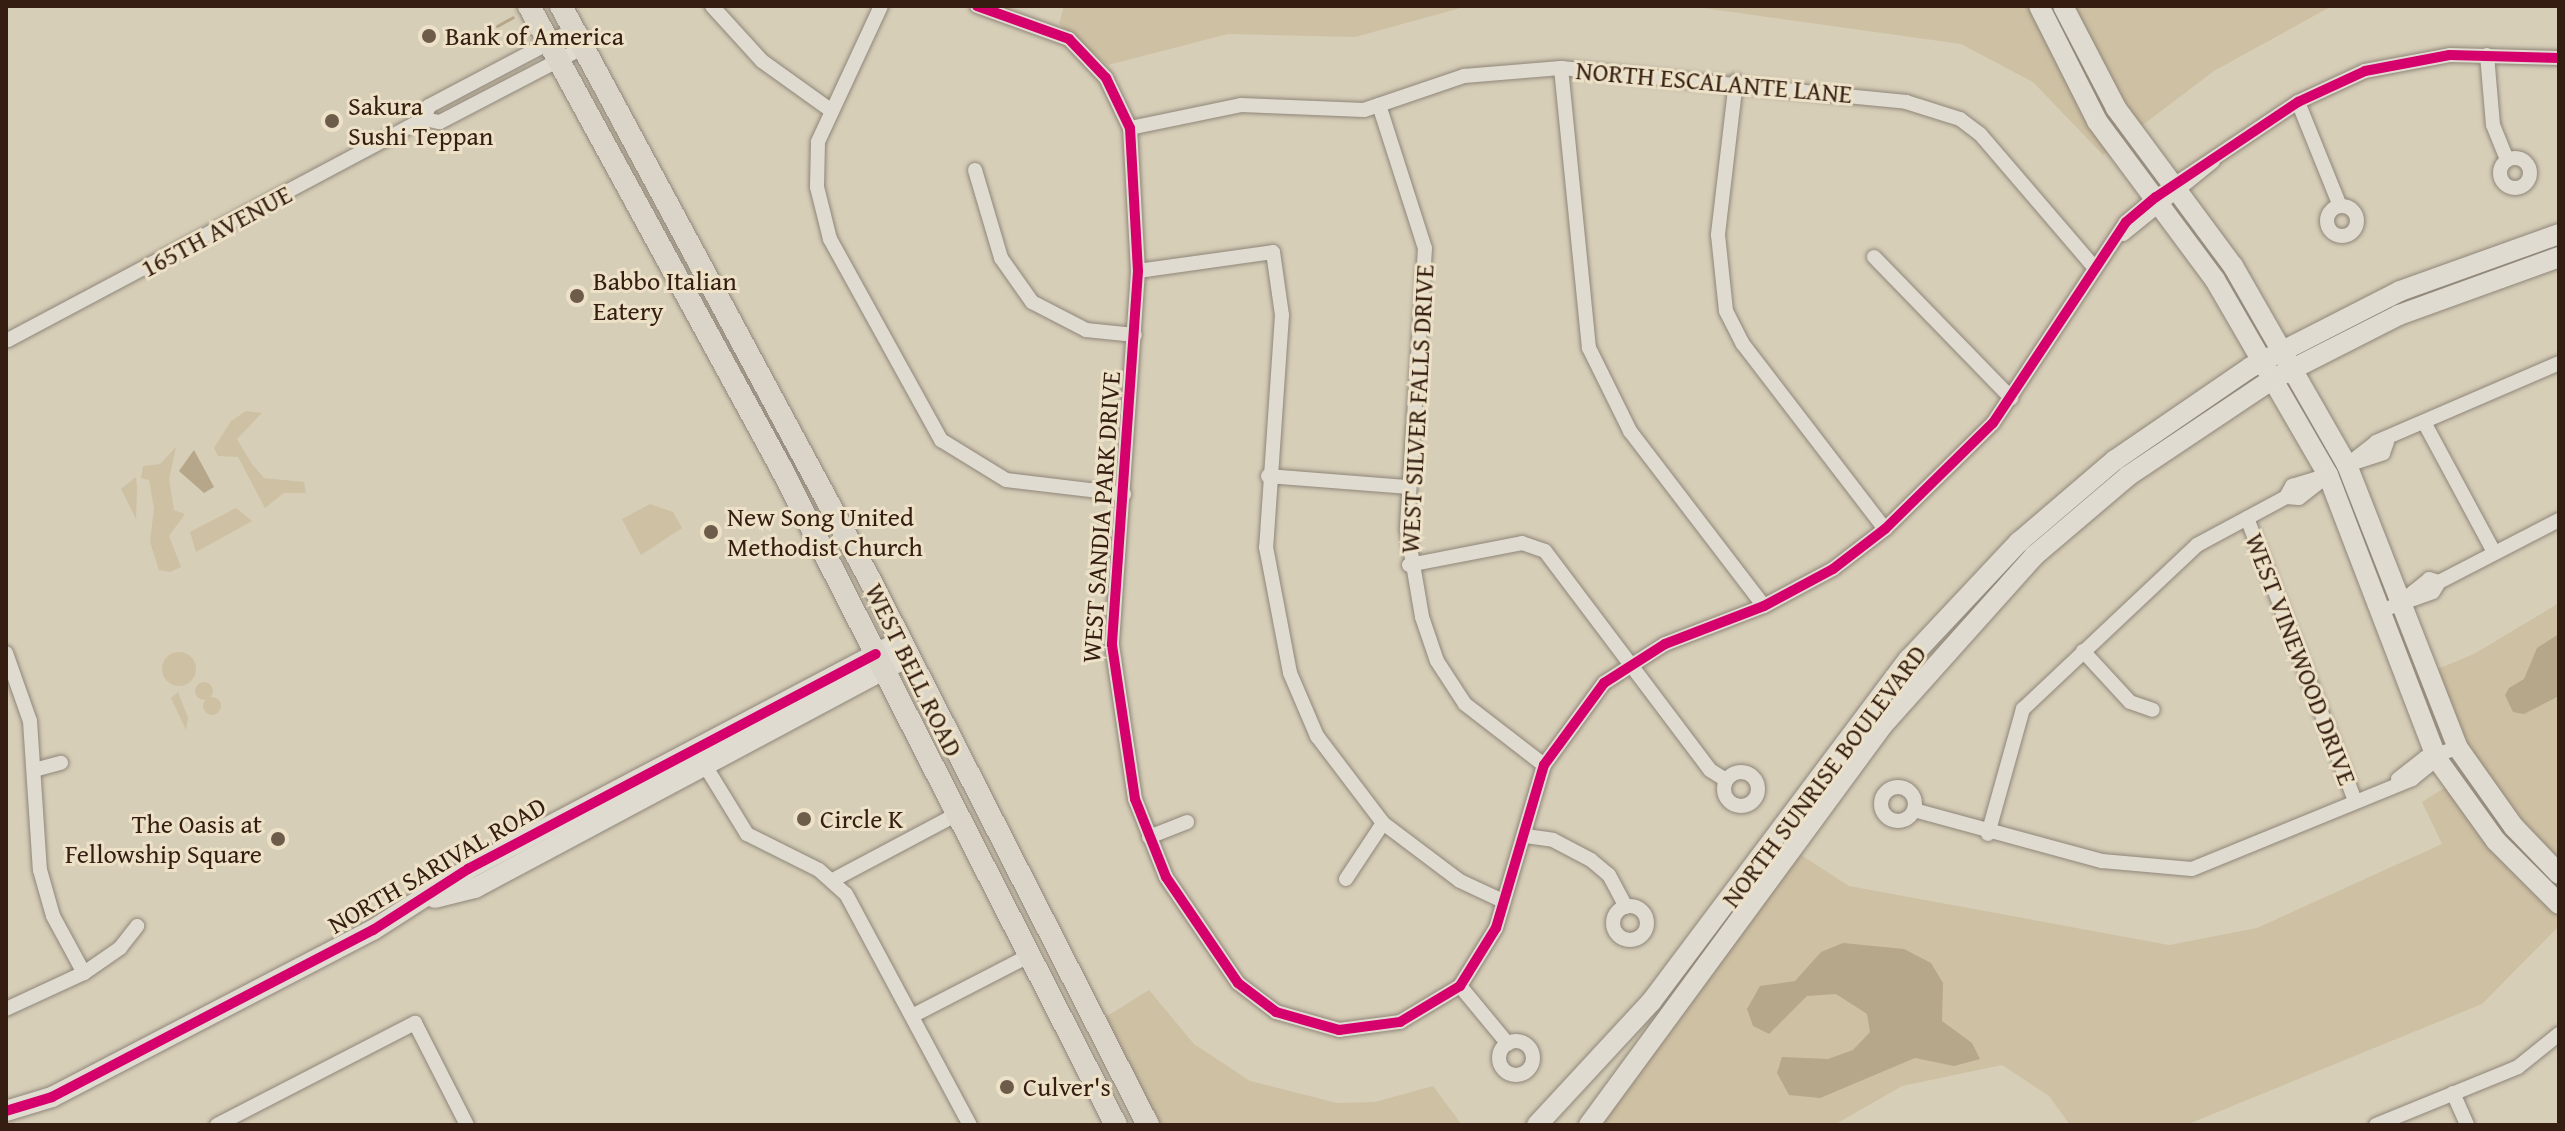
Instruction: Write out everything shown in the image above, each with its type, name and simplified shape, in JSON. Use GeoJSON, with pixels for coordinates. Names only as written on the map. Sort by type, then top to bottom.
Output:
{"type":"FeatureCollection","features":[{"type":"Feature","properties":{"kind":"main road","name":"WEST BELL ROAD"},"geometry":{"type":"LineString","coordinates":[[529,6],[728,373],[1116,1125]]}},
{"type":"Feature","properties":{"kind":"main road","name":"WEST BELL ROAD"},"geometry":{"type":"LineString","coordinates":[[561,6],[752,358],[1148,1125]]}},
{"type":"Feature","properties":{"kind":"main road"},"geometry":{"type":"LineString","coordinates":[[728,373],[752,358]]}},
{"type":"Feature","properties":{"kind":"main road"},"geometry":{"type":"LineString","coordinates":[[973,852],[1007,889],[1031,935],[1046,932]]}},
{"type":"Feature","properties":{"kind":"main road"},"geometry":{"type":"LineString","coordinates":[[1028,956],[1046,958],[1071,1005],[1105,1044]]}},
{"type":"Feature","properties":{"kind":"street"},"geometry":{"type":"LineString","coordinates":[[712,6],[762,61],[829,109]]}},
{"type":"Feature","properties":{"kind":"street"},"geometry":{"type":"LineString","coordinates":[[881,6],[829,109],[815,161],[820,212],[941,440],[1006,480],[1124,494]]}},
{"type":"Feature","properties":{"kind":"street"},"geometry":{"type":"LineString","coordinates":[[2039,6],[2097,121],[2159,202],[2268,370],[2338,470],[2380,611],[2437,759],[2496,841],[2559,904]]}},
{"type":"Feature","properties":{"kind":"street"},"geometry":{"type":"LineString","coordinates":[[2063,6],[2116,108],[2177,188],[2287,359],[2401,602],[2458,748],[2514,827],[2559,874]]}},
{"type":"Feature","properties":{"kind":"street","name":"WEST SANDIA PARK DRIVE"},"geometry":{"type":"LineString","coordinates":[[986,7],[1069,39],[1106,78],[1130,128],[1138,271],[1113,688],[1149,837],[1205,942],[1238,983],[1276,1012],[1311,1025],[1381,1028],[1424,1012],[1460,986]]}},
{"type":"Feature","properties":{"kind":"street","name":"165TH AVENUE"},"geometry":{"type":"LineString","coordinates":[[8,340],[424,119],[429,106],[578,39]]}},
{"type":"Feature","properties":{"kind":"street"},"geometry":{"type":"LineString","coordinates":[[1508,1044],[1460,986],[1496,928],[1526,836],[1544,765],[1604,683],[1629,663],[1764,606],[1885,529],[1951,470],[2011,398],[2094,267],[2123,234],[2126,222],[2159,202],[2298,102],[2378,67],[2487,55],[2559,58]]}},
{"type":"Feature","properties":{"kind":"street"},"geometry":{"type":"LineString","coordinates":[[2487,55],[2493,125],[2507,160]]}},
{"type":"Feature","properties":{"kind":"street"},"geometry":{"type":"LineString","coordinates":[[1561,68],[1589,348],[1630,431],[1764,606]]}},
{"type":"Feature","properties":{"kind":"street","name":"NORTH ESCALANTE LANE"},"geometry":{"type":"LineString","coordinates":[[1130,128],[1241,105],[1325,113],[1379,105],[1464,76],[1561,68],[1736,81],[1906,102],[1960,119],[1998,153],[2094,267]]}},
{"type":"Feature","properties":{"kind":"street"},"geometry":{"type":"LineString","coordinates":[[1736,81],[1718,235],[1726,311],[1743,344],[1885,529]]}},
{"type":"Feature","properties":{"kind":"street"},"geometry":{"type":"LineString","coordinates":[[2298,102],[2340,206]]}},
{"type":"Feature","properties":{"kind":"street","name":"WEST SILVER FALLS DRIVE"},"geometry":{"type":"LineString","coordinates":[[1379,105],[1425,248],[1409,487],[1409,565],[1437,661],[1465,704],[1544,765]]}},
{"type":"Feature","properties":{"kind":"street"},"geometry":{"type":"LineString","coordinates":[[975,170],[1001,258],[1032,302],[1086,330],[1135,335]]}},
{"type":"Feature","properties":{"kind":"street","name":"NORTH SUNRISE BOULEVARD"},"geometry":{"type":"LineString","coordinates":[[1537,1125],[1651,1002],[1865,714],[1958,605],[2115,460],[2432,277],[2559,234]]}},
{"type":"Feature","properties":{"kind":"street"},"geometry":{"type":"LineString","coordinates":[[1138,271],[1273,252],[1282,315],[1268,476],[1269,576],[1290,673],[1317,736],[1383,823],[1460,881],[1503,901]]}},
{"type":"Feature","properties":{"kind":"street"},"geometry":{"type":"LineString","coordinates":[[1874,257],[2011,398]]}},
{"type":"Feature","properties":{"kind":"street","name":"NORTH SUNRISE BOULEVARD"},"geometry":{"type":"LineString","coordinates":[[2287,359],[2446,295],[2559,257]]}},
{"type":"Feature","properties":{"kind":"street"},"geometry":{"type":"LineString","coordinates":[[1988,834],[2023,709],[2197,545],[2286,497],[2308,493],[2376,442],[2387,442],[2559,363]]}},
{"type":"Feature","properties":{"kind":"street","name":"NORTH SUNRISE BOULEVARD"},"geometry":{"type":"LineString","coordinates":[[1589,1125],[1883,725],[1974,618],[2128,476],[2268,370]]}},
{"type":"Feature","properties":{"kind":"street"},"geometry":{"type":"LineString","coordinates":[[2425,424],[2494,552]]}},
{"type":"Feature","properties":{"kind":"street"},"geometry":{"type":"LineString","coordinates":[[1268,476],[1409,487]]}},
{"type":"Feature","properties":{"kind":"street","name":"WEST VINEWOOD DRIVE"},"geometry":{"type":"LineString","coordinates":[[2247,518],[2355,801]]}},
{"type":"Feature","properties":{"kind":"street"},"geometry":{"type":"LineString","coordinates":[[2380,611],[2401,602],[2429,579],[2439,582],[2559,520]]}},
{"type":"Feature","properties":{"kind":"street"},"geometry":{"type":"LineString","coordinates":[[1409,565],[1534,544],[1710,770],[1726,780]]}},
{"type":"Feature","properties":{"kind":"street","name":"NORTH SARIVAL ROAD"},"geometry":{"type":"LineString","coordinates":[[12,1110],[431,899],[475,888],[700,757],[904,649]]}},
{"type":"Feature","properties":{"kind":"street"},"geometry":{"type":"LineString","coordinates":[[2083,651],[2130,702],[2153,710]]}},
{"type":"Feature","properties":{"kind":"street"},"geometry":{"type":"LineString","coordinates":[[6,653],[30,721],[40,870],[53,916],[84,973]]}},
{"type":"Feature","properties":{"kind":"street"},"geometry":{"type":"LineString","coordinates":[[1914,810],[1988,834],[2102,861],[2192,869],[2355,801],[2398,779],[2420,775],[2437,759],[2458,748]]}},
{"type":"Feature","properties":{"kind":"street"},"geometry":{"type":"LineString","coordinates":[[700,757],[747,834],[833,880],[912,1016],[970,1125]]}},
{"type":"Feature","properties":{"kind":"street"},"geometry":{"type":"LineString","coordinates":[[34,770],[61,763]]}},
{"type":"Feature","properties":{"kind":"street"},"geometry":{"type":"LineString","coordinates":[[833,880],[955,815]]}},
{"type":"Feature","properties":{"kind":"street"},"geometry":{"type":"LineString","coordinates":[[1149,837],[1187,822]]}},
{"type":"Feature","properties":{"kind":"street"},"geometry":{"type":"LineString","coordinates":[[1346,879],[1383,823]]}},
{"type":"Feature","properties":{"kind":"street"},"geometry":{"type":"LineString","coordinates":[[1526,836],[1553,840],[1591,860],[1609,875],[1626,907]]}},
{"type":"Feature","properties":{"kind":"street"},"geometry":{"type":"LineString","coordinates":[[6,1009],[84,973],[120,948],[137,926]]}},
{"type":"Feature","properties":{"kind":"street"},"geometry":{"type":"LineString","coordinates":[[912,1016],[1028,956]]}},
{"type":"Feature","properties":{"kind":"street"},"geometry":{"type":"LineString","coordinates":[[217,1125],[415,1023],[467,1125]]}},
{"type":"Feature","properties":{"kind":"street"},"geometry":{"type":"LineString","coordinates":[[2376,1125],[2518,1067],[2559,1034]]}},
{"type":"Feature","properties":{"kind":"street"},"geometry":{"type":"LineString","coordinates":[[2453,1093],[2467,1125]]}},
{"type":"Feature","properties":{"kind":"shaded area"},"geometry":{"type":"Polygon","coordinates":[[[1064,6],[1468,6],[1355,37],[1228,34],[1108,65],[1059,24],[1064,6]]]}},
{"type":"Feature","properties":{"kind":"shaded area"},"geometry":{"type":"Polygon","coordinates":[[[1689,6],[2332,6],[2214,71],[2103,155],[2033,82],[1961,44],[1689,6]]]}},
{"type":"Feature","properties":{"kind":"shaded area"},"geometry":{"type":"Polygon","coordinates":[[[246,411],[262,413],[237,439],[252,464],[264,478],[304,482],[306,493],[284,493],[265,508],[238,457],[218,456],[214,448],[231,421],[246,411]]]}},
{"type":"Feature","properties":{"kind":"shaded area"},"geometry":{"type":"Polygon","coordinates":[[[176,447],[169,479],[174,510],[185,514],[169,536],[181,567],[170,572],[159,570],[150,542],[154,508],[149,480],[141,478],[143,466],[160,464],[176,447]]]}},
{"type":"Feature","properties":{"kind":"shaded area"},"geometry":{"type":"Polygon","coordinates":[[[194,450],[214,487],[204,493],[179,471],[194,450]]]}},
{"type":"Feature","properties":{"kind":"shaded area"},"geometry":{"type":"Polygon","coordinates":[[[136,477],[137,489],[136,519],[121,489],[136,477]]]}},
{"type":"Feature","properties":{"kind":"shaded area"},"geometry":{"type":"Polygon","coordinates":[[[650,504],[673,512],[682,528],[641,555],[622,519],[650,504]]]}},
{"type":"Feature","properties":{"kind":"shaded area"},"geometry":{"type":"Polygon","coordinates":[[[236,508],[252,521],[196,552],[190,532],[236,508]]]}},
{"type":"Feature","properties":{"kind":"shaded area"},"geometry":{"type":"Polygon","coordinates":[[[2559,603],[2559,926],[2482,1004],[2186,1125],[2070,1125],[2049,1096],[2002,1065],[1902,1086],[1834,1125],[1598,1125],[1798,853],[1849,886],[2169,945],[2257,928],[2442,844],[2422,802],[2447,786],[2399,685],[2474,654],[2559,603]]]}},
{"type":"Feature","properties":{"kind":"shaded area"},"geometry":{"type":"Polygon","coordinates":[[[2559,634],[2559,696],[2524,714],[2513,712],[2505,695],[2509,688],[2524,679],[2537,648],[2559,634]]]}},
{"type":"Feature","properties":{"kind":"shaded area"},"geometry":{"type":"Polygon","coordinates":[[[179,652],[191,657],[196,669],[191,681],[179,686],[167,681],[162,669],[167,657],[179,652]]]}},
{"type":"Feature","properties":{"kind":"shaded area"},"geometry":{"type":"Polygon","coordinates":[[[204,682],[213,691],[204,700],[195,691],[204,682]]]}},
{"type":"Feature","properties":{"kind":"shaded area"},"geometry":{"type":"Polygon","coordinates":[[[178,692],[188,718],[186,730],[171,698],[178,692]]]}},
{"type":"Feature","properties":{"kind":"shaded area"},"geometry":{"type":"Polygon","coordinates":[[[212,697],[221,706],[212,715],[203,706],[212,697]]]}},
{"type":"Feature","properties":{"kind":"shaded area"},"geometry":{"type":"Polygon","coordinates":[[[1843,943],[1904,949],[1931,963],[1943,983],[1942,1021],[1972,1043],[1980,1059],[1954,1066],[1915,1058],[1820,1098],[1789,1095],[1777,1073],[1782,1057],[1828,1059],[1853,1050],[1870,1032],[1867,1014],[1836,994],[1807,996],[1769,1034],[1753,1026],[1747,1009],[1760,986],[1795,981],[1821,952],[1843,943]]]}},
{"type":"Feature","properties":{"kind":"shaded area"},"geometry":{"type":"Polygon","coordinates":[[[1149,990],[1194,1044],[1250,1081],[1337,1103],[1375,1102],[1433,1086],[1462,1125],[1159,1125],[1104,1018],[1149,990]]]}},
{"type":"Feature","properties":{"kind":"waterway"},"geometry":{"type":"LineString","coordinates":[[497,26],[513,17]]}},
{"type":"Feature","properties":{"kind":"cycle path"},"geometry":{"type":"LineString","coordinates":[[977,6],[1069,39],[1106,78],[1130,128],[1138,271],[1112,645],[1135,799],[1166,877],[1238,983],[1276,1012],[1339,1030],[1400,1022],[1460,986],[1496,928],[1544,765],[1604,683],[1665,644],[1764,606],[1833,569],[1885,529],[1993,423],[2126,222],[2156,197],[2298,102],[2365,71],[2450,55],[2559,58]]}},
{"type":"Feature","properties":{"kind":"cycle path"},"geometry":{"type":"LineString","coordinates":[[6,1111],[52,1097],[373,930],[468,869],[876,654]]}},
{"type":"Feature","properties":{"kind":"place","name":"Bank of America"},"geometry":{"type":"Point","coordinates":[429,36]}},
{"type":"Feature","properties":{"kind":"place","name":"Sakura Sushi Teppan"},"geometry":{"type":"Point","coordinates":[332,121]}},
{"type":"Feature","properties":{"kind":"place","name":"Babbo Italian Eatery"},"geometry":{"type":"Point","coordinates":[577,296]}},
{"type":"Feature","properties":{"kind":"place","name":"New Song United Methodist Church"},"geometry":{"type":"Point","coordinates":[711,532]}},
{"type":"Feature","properties":{"kind":"place","name":"Circle K"},"geometry":{"type":"Point","coordinates":[804,819]}},
{"type":"Feature","properties":{"kind":"place","name":"The Oasis at Fellowship Square"},"geometry":{"type":"Point","coordinates":[278,839]}},
{"type":"Feature","properties":{"kind":"place","name":"Culver's"},"geometry":{"type":"Point","coordinates":[1007,1087]}}]}
